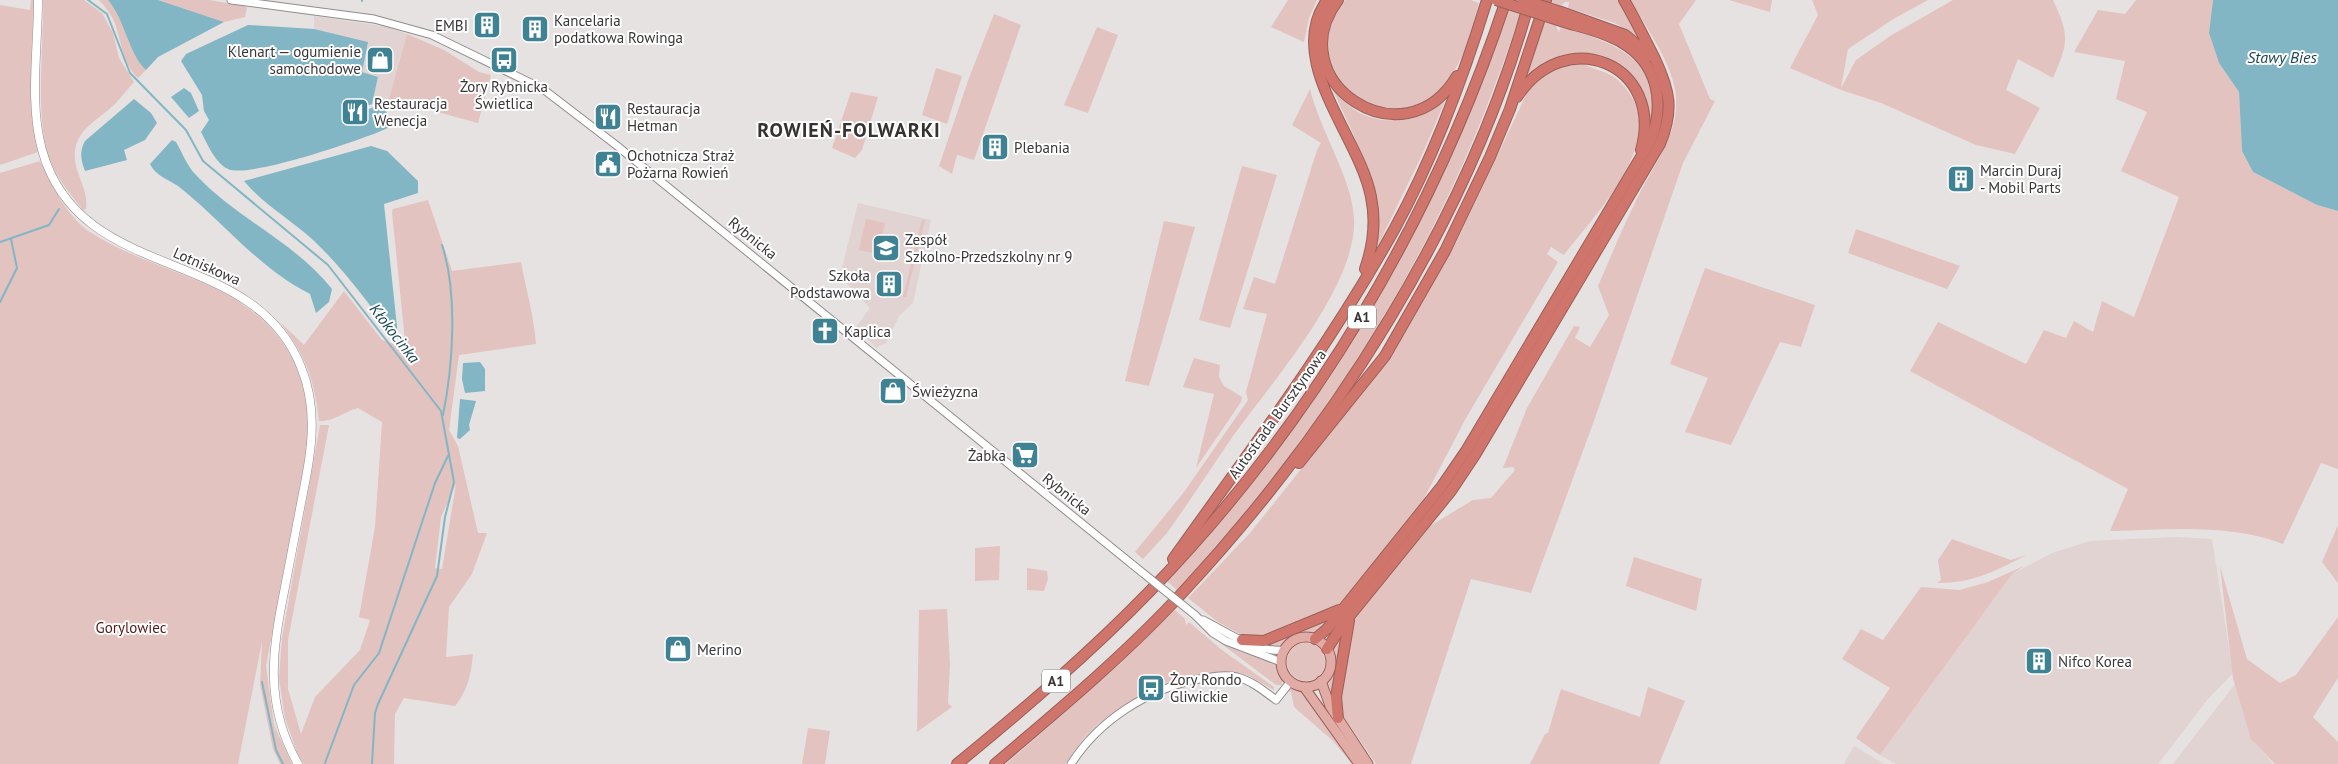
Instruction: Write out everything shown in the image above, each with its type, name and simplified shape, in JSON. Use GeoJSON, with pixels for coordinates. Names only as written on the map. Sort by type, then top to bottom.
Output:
{"type":"FeatureCollection","features":[{"type":"Feature","properties":{"kind":"highway"},"geometry":{"type":"LineString","coordinates":[[1327,0],[1318,17],[1315,32],[1316,60],[1330,98],[1367,183],[1373,212],[1372,241],[1368,260],[1357,290]]}},
{"type":"Feature","properties":{"kind":"highway"},"geometry":{"type":"LineString","coordinates":[[1338,0],[1327,19],[1323,34],[1324,59],[1334,83],[1343,94],[1368,110],[1397,115],[1424,108],[1444,94],[1466,60]]}},
{"type":"Feature","properties":{"kind":"highway"},"geometry":{"type":"LineString","coordinates":[[1149,592],[1301,379],[1395,228],[1426,162],[1487,0]]}},
{"type":"Feature","properties":{"kind":"highway"},"geometry":{"type":"LineString","coordinates":[[1496,0],[1625,35],[1654,58]]}},
{"type":"Feature","properties":{"kind":"highway","name":"Autostrada Bursztynowa"},"geometry":{"type":"LineString","coordinates":[[957,764],[1060,677],[1149,592],[1219,515],[1276,444],[1314,390],[1367,308],[1412,227],[1441,166],[1468,102],[1506,0]]}},
{"type":"Feature","properties":{"kind":"highway"},"geometry":{"type":"LineString","coordinates":[[1315,639],[1327,629],[1442,486],[1466,451],[1651,140],[1659,116],[1659,95],[1651,72],[1638,55],[1620,41],[1523,0]]}},
{"type":"Feature","properties":{"kind":"highway","name":"A1"},"geometry":{"type":"LineString","coordinates":[[995,764],[1083,689],[1166,610],[1271,490],[1355,374],[1391,316],[1437,232],[1492,110],[1521,33],[1530,0]]}},
{"type":"Feature","properties":{"kind":"highway"},"geometry":{"type":"LineString","coordinates":[[1271,490],[1303,459],[1385,356],[1449,242],[1510,109],[1546,0]]}},
{"type":"Feature","properties":{"kind":"highway"},"geometry":{"type":"LineString","coordinates":[[1327,649],[1350,616],[1451,491],[1475,455],[1655,152],[1666,129],[1669,104],[1666,82],[1648,43],[1624,0]]}},
{"type":"Feature","properties":{"kind":"highway"},"geometry":{"type":"LineString","coordinates":[[1510,109],[1528,82],[1550,64],[1580,58],[1602,62],[1629,80],[1641,98],[1646,130],[1639,158]]}},
{"type":"Feature","properties":{"kind":"highway"},"geometry":{"type":"LineString","coordinates":[[1242,640],[1264,640],[1342,608]]}},
{"type":"Feature","properties":{"kind":"highway"},"geometry":{"type":"LineString","coordinates":[[1338,718],[1336,697],[1350,616]]}},
{"type":"Feature","properties":{"kind":"main road","name":"Lotniskowa"},"geometry":{"type":"LineString","coordinates":[[38,0],[35,84],[37,123],[43,153],[60,190],[83,217],[114,240],[215,282],[254,304],[286,338],[305,378],[312,413],[311,449],[277,629],[273,665],[274,692],[278,718],[298,764]]}},
{"type":"Feature","properties":{"kind":"main road"},"geometry":{"type":"LineString","coordinates":[[1304,686],[1322,681],[1328,673],[1331,664],[1327,649],[1315,639],[1296,640],[1285,650],[1282,662],[1284,673],[1291,681],[1304,686],[1359,764]]}},
{"type":"Feature","properties":{"kind":"main road"},"geometry":{"type":"LineString","coordinates":[[1322,681],[1330,706],[1368,764]]}},
{"type":"Feature","properties":{"kind":"street","name":"Rybnicka"},"geometry":{"type":"LineString","coordinates":[[231,0],[365,18],[402,25],[459,47],[543,89],[616,145],[1197,617],[1213,633],[1233,645],[1282,662]]}},
{"type":"Feature","properties":{"kind":"street","name":"Rybnicka"},"geometry":{"type":"LineString","coordinates":[[1197,617],[1253,646],[1275,651],[1285,650]]}},
{"type":"Feature","properties":{"kind":"street"},"geometry":{"type":"LineString","coordinates":[[1072,764],[1079,752],[1100,728],[1162,689],[1188,681],[1228,676],[1247,681],[1276,700],[1291,681]]}},
{"type":"Feature","properties":{"kind":"shaded area"},"geometry":{"type":"Polygon","coordinates":[[[314,16],[388,27],[407,34],[389,99],[384,108],[372,104],[378,77],[361,72],[314,29],[314,16]]]}},
{"type":"Feature","properties":{"kind":"shaded area","name":"Zespół Szkolno-Przedszkolny nr 9"},"geometry":{"type":"Polygon","coordinates":[[[858,203],[931,220],[913,303],[899,316],[886,343],[876,348],[856,327],[870,308],[840,276],[858,203]]]}},
{"type":"Feature","properties":{"kind":"shaded area"},"geometry":{"type":"Polygon","coordinates":[[[2175,537],[2212,539],[2233,673],[2208,699],[2158,764],[1896,764],[1880,755],[2012,574],[2052,553],[2090,541],[2175,537]]]}},
{"type":"Feature","properties":{"kind":"shaded area"},"geometry":{"type":"Polygon","coordinates":[[[2235,684],[2255,743],[2273,764],[2173,764],[2235,684]]]}},
{"type":"Feature","properties":{"kind":"shaded area"},"geometry":{"type":"Polygon","coordinates":[[[1854,746],[1884,764],[1844,764],[1854,746]]]}},
{"type":"Feature","properties":{"kind":"green space"},"geometry":{"type":"Polygon","coordinates":[[[31,0],[34,0],[31,95],[38,152],[0,165],[0,5],[30,10],[31,0]]]}},
{"type":"Feature","properties":{"kind":"green space"},"geometry":{"type":"Polygon","coordinates":[[[43,0],[84,0],[102,13],[113,33],[119,58],[134,82],[116,103],[88,127],[78,141],[75,150],[75,160],[86,197],[86,209],[83,210],[66,189],[52,165],[46,149],[43,130],[41,85],[43,0]]]}},
{"type":"Feature","properties":{"kind":"green space"},"geometry":{"type":"Polygon","coordinates":[[[99,0],[108,0],[114,8],[135,56],[146,70],[138,78],[132,72],[125,58],[113,19],[99,0]]]}},
{"type":"Feature","properties":{"kind":"green space"},"geometry":{"type":"Polygon","coordinates":[[[158,0],[209,0],[247,8],[245,17],[224,22],[158,0]]]}},
{"type":"Feature","properties":{"kind":"green space"},"geometry":{"type":"Polygon","coordinates":[[[1288,0],[1317,0],[1309,18],[1304,42],[1271,27],[1288,0]]]}},
{"type":"Feature","properties":{"kind":"green space"},"geometry":{"type":"Polygon","coordinates":[[[1345,0],[1471,0],[1479,3],[1461,58],[1445,83],[1432,97],[1413,108],[1392,110],[1372,105],[1354,94],[1340,79],[1331,60],[1329,38],[1335,16],[1345,0]]]}},
{"type":"Feature","properties":{"kind":"green space"},"geometry":{"type":"Polygon","coordinates":[[[1512,0],[1524,0],[1495,84],[1462,165],[1426,241],[1384,315],[1339,386],[1290,456],[1236,524],[1178,591],[1167,581],[1239,497],[1272,454],[1335,365],[1392,272],[1433,196],[1458,141],[1512,0]]]}},
{"type":"Feature","properties":{"kind":"green space"},"geometry":{"type":"Polygon","coordinates":[[[1551,0],[1618,0],[1639,38],[1615,23],[1568,8],[1569,2],[1565,2],[1561,6],[1551,2],[1551,0]]]}},
{"type":"Feature","properties":{"kind":"green space"},"geometry":{"type":"Polygon","coordinates":[[[1630,0],[1696,0],[1679,24],[1710,99],[1715,101],[1683,163],[1595,418],[1531,593],[1471,579],[1411,764],[1376,764],[1342,714],[1339,700],[1352,620],[1430,526],[1473,500],[1491,498],[1515,470],[1513,467],[1503,468],[1527,408],[1574,326],[1580,327],[1575,338],[1590,347],[1609,315],[1598,286],[1629,215],[1672,131],[1676,98],[1673,81],[1660,50],[1630,0]]]}},
{"type":"Feature","properties":{"kind":"green space"},"geometry":{"type":"Polygon","coordinates":[[[1729,0],[1772,0],[1770,12],[1729,0]]]}},
{"type":"Feature","properties":{"kind":"green space"},"geometry":{"type":"Polygon","coordinates":[[[1812,0],[1928,0],[1895,18],[1848,49],[1841,88],[1856,60],[1890,36],[1953,0],[2053,0],[2062,22],[2065,39],[2064,47],[2053,78],[2018,59],[2006,90],[2040,108],[2015,154],[1976,145],[1881,103],[1841,90],[1790,68],[1818,15],[1812,0]]]}},
{"type":"Feature","properties":{"kind":"green space"},"geometry":{"type":"Polygon","coordinates":[[[2136,0],[2213,0],[2209,33],[2219,63],[2239,92],[2242,151],[2253,172],[2317,205],[2338,211],[2338,469],[2321,463],[2283,544],[2262,537],[2219,530],[2110,531],[2128,489],[1910,371],[1938,322],[2026,364],[2044,330],[2066,338],[2074,321],[2093,332],[2102,301],[2134,317],[2179,197],[2121,171],[2147,112],[2116,99],[2125,61],[2074,52],[2098,10],[2125,14],[2136,0]]]}},
{"type":"Feature","properties":{"kind":"green space"},"geometry":{"type":"Polygon","coordinates":[[[994,14],[1021,25],[974,160],[957,155],[952,174],[939,166],[969,78],[994,14]]]}},
{"type":"Feature","properties":{"kind":"green space"},"geometry":{"type":"Polygon","coordinates":[[[1545,22],[1555,25],[1559,32],[1561,27],[1600,40],[1617,48],[1643,70],[1650,85],[1653,104],[1650,127],[1648,108],[1642,91],[1632,76],[1620,65],[1604,57],[1587,53],[1569,54],[1547,61],[1526,76],[1545,22]]]}},
{"type":"Feature","properties":{"kind":"green space"},"geometry":{"type":"Polygon","coordinates":[[[1097,27],[1118,35],[1088,113],[1064,105],[1097,27]]]}},
{"type":"Feature","properties":{"kind":"green space"},"geometry":{"type":"Polygon","coordinates":[[[407,34],[444,50],[479,72],[491,75],[478,123],[389,99],[407,34]]]}},
{"type":"Feature","properties":{"kind":"green space"},"geometry":{"type":"Polygon","coordinates":[[[1576,64],[1585,64],[1607,73],[1621,83],[1635,104],[1639,126],[1635,149],[1625,173],[1611,196],[1564,255],[1551,247],[1547,254],[1558,262],[1466,418],[1420,506],[1339,606],[1264,636],[1244,636],[1218,622],[1188,598],[1250,533],[1393,354],[1457,241],[1527,93],[1539,80],[1552,71],[1576,64]]]}},
{"type":"Feature","properties":{"kind":"green space"},"geometry":{"type":"Polygon","coordinates":[[[936,68],[962,76],[947,124],[922,115],[936,68]]]}},
{"type":"Feature","properties":{"kind":"green space"},"geometry":{"type":"Polygon","coordinates":[[[1310,89],[1348,187],[1352,203],[1354,218],[1352,244],[1342,273],[1328,302],[1310,332],[1233,436],[1167,533],[1143,559],[1135,552],[1184,492],[1248,400],[1246,392],[1267,314],[1243,309],[1254,277],[1275,284],[1317,150],[1321,143],[1292,125],[1310,89]]]}},
{"type":"Feature","properties":{"kind":"green space"},"geometry":{"type":"Polygon","coordinates":[[[1333,90],[1360,113],[1373,118],[1387,120],[1415,116],[1445,101],[1421,157],[1376,249],[1378,228],[1372,187],[1359,148],[1333,90]]]}},
{"type":"Feature","properties":{"kind":"green space"},"geometry":{"type":"Polygon","coordinates":[[[851,92],[878,97],[862,150],[855,158],[832,148],[851,92]]]}},
{"type":"Feature","properties":{"kind":"green space","name":"Gorylowiec"},"geometry":{"type":"Polygon","coordinates":[[[40,161],[61,200],[82,226],[115,246],[196,280],[246,306],[268,325],[286,348],[297,370],[306,403],[309,439],[266,666],[274,725],[292,764],[280,764],[273,749],[260,685],[262,642],[238,764],[0,764],[0,173],[40,161]]]}},
{"type":"Feature","properties":{"kind":"green space"},"geometry":{"type":"Polygon","coordinates":[[[1242,166],[1277,175],[1230,328],[1199,320],[1242,166]]]}},
{"type":"Feature","properties":{"kind":"green space"},"geometry":{"type":"Polygon","coordinates":[[[428,200],[452,271],[521,262],[532,313],[536,344],[459,355],[449,430],[458,446],[478,533],[487,533],[472,574],[449,607],[446,657],[473,654],[470,675],[463,694],[455,706],[404,698],[395,714],[394,764],[304,764],[298,755],[285,718],[279,678],[282,638],[320,425],[329,425],[288,640],[288,689],[301,734],[315,697],[360,650],[370,620],[359,617],[375,527],[382,422],[358,408],[325,421],[319,421],[314,392],[307,368],[296,346],[280,322],[304,345],[344,291],[382,340],[400,346],[405,341],[393,209],[428,200]],[[456,484],[441,517],[435,568],[442,569],[456,484]]]}},
{"type":"Feature","properties":{"kind":"green space"},"geometry":{"type":"Polygon","coordinates":[[[866,219],[885,223],[878,254],[859,250],[866,219]]]}},
{"type":"Feature","properties":{"kind":"green space"},"geometry":{"type":"Polygon","coordinates":[[[922,220],[925,220],[906,297],[903,297],[922,220]]]}},
{"type":"Feature","properties":{"kind":"green space"},"geometry":{"type":"Polygon","coordinates":[[[1164,221],[1195,227],[1149,386],[1125,381],[1164,221]]]}},
{"type":"Feature","properties":{"kind":"green space"},"geometry":{"type":"Polygon","coordinates":[[[1856,229],[1960,266],[1947,289],[1848,253],[1856,229]]]}},
{"type":"Feature","properties":{"kind":"green space"},"geometry":{"type":"Polygon","coordinates":[[[1705,268],[1815,305],[1801,347],[1780,342],[1731,445],[1685,432],[1708,378],[1670,364],[1705,268]]]}},
{"type":"Feature","properties":{"kind":"green space"},"geometry":{"type":"Polygon","coordinates":[[[1194,358],[1220,365],[1219,377],[1224,386],[1242,397],[1241,402],[1196,468],[1214,394],[1183,387],[1194,358]]]}},
{"type":"Feature","properties":{"kind":"green space"},"geometry":{"type":"Polygon","coordinates":[[[2338,525],[2338,583],[2322,562],[2338,525]]]}},
{"type":"Feature","properties":{"kind":"green space"},"geometry":{"type":"Polygon","coordinates":[[[1952,539],[2011,560],[2027,555],[1984,575],[1962,581],[1937,583],[1941,580],[1938,560],[1952,539]]]}},
{"type":"Feature","properties":{"kind":"green space"},"geometry":{"type":"Polygon","coordinates":[[[1000,546],[999,580],[975,581],[975,548],[1000,546]]]}},
{"type":"Feature","properties":{"kind":"green space"},"geometry":{"type":"Polygon","coordinates":[[[1634,557],[1702,579],[1696,611],[1626,586],[1634,557]]]}},
{"type":"Feature","properties":{"kind":"green space"},"geometry":{"type":"Polygon","coordinates":[[[2024,566],[2012,574],[1880,755],[1856,738],[1890,688],[1842,659],[1861,629],[1883,640],[1921,587],[1960,590],[1988,582],[2024,566]]]}},
{"type":"Feature","properties":{"kind":"green space"},"geometry":{"type":"Polygon","coordinates":[[[2220,566],[2247,659],[2280,683],[2296,675],[2338,617],[2338,678],[2313,717],[2338,742],[2338,764],[2275,764],[2251,739],[2233,678],[2220,566]]]}},
{"type":"Feature","properties":{"kind":"green space"},"geometry":{"type":"Polygon","coordinates":[[[1027,568],[1047,571],[1048,579],[1044,591],[1027,590],[1027,568]]]}},
{"type":"Feature","properties":{"kind":"green space"},"geometry":{"type":"Polygon","coordinates":[[[947,609],[950,664],[948,703],[952,707],[917,732],[919,610],[947,609]]]}},
{"type":"Feature","properties":{"kind":"green space"},"geometry":{"type":"Polygon","coordinates":[[[1175,610],[1185,619],[1186,625],[1189,622],[1222,650],[1274,687],[1274,690],[1247,675],[1229,671],[1205,673],[1160,684],[1138,696],[1098,724],[1084,738],[1065,764],[1006,764],[1121,663],[1175,610]]]}},
{"type":"Feature","properties":{"kind":"green space"},"geometry":{"type":"Polygon","coordinates":[[[1331,619],[1315,634],[1297,636],[1276,647],[1260,644],[1331,619]]]}},
{"type":"Feature","properties":{"kind":"green space"},"geometry":{"type":"Polygon","coordinates":[[[1343,629],[1332,702],[1325,684],[1333,666],[1331,650],[1343,629]]]}},
{"type":"Feature","properties":{"kind":"green space"},"geometry":{"type":"Polygon","coordinates":[[[1220,641],[1241,652],[1275,663],[1282,678],[1282,685],[1276,685],[1220,641]]]}},
{"type":"Feature","properties":{"kind":"green space"},"geometry":{"type":"Polygon","coordinates":[[[1306,643],[1319,649],[1325,662],[1319,675],[1306,681],[1293,675],[1287,662],[1293,649],[1306,643]]]}},
{"type":"Feature","properties":{"kind":"green space"},"geometry":{"type":"Polygon","coordinates":[[[1648,687],[1685,701],[1659,764],[1530,764],[1545,734],[1548,733],[1561,689],[1640,717],[1648,687]]]}},
{"type":"Feature","properties":{"kind":"green space"},"geometry":{"type":"Polygon","coordinates":[[[1293,688],[1302,690],[1355,764],[1352,764],[1333,741],[1294,707],[1291,692],[1288,691],[1293,688]]]}},
{"type":"Feature","properties":{"kind":"green space"},"geometry":{"type":"Polygon","coordinates":[[[808,728],[830,731],[825,764],[802,764],[808,728]]]}},
{"type":"Feature","properties":{"kind":"water"},"geometry":{"type":"Polygon","coordinates":[[[108,0],[158,0],[224,22],[158,57],[146,70],[135,56],[119,17],[108,0]]]}},
{"type":"Feature","properties":{"kind":"water","name":"Stawy Bies"},"geometry":{"type":"Polygon","coordinates":[[[2213,0],[2338,0],[2338,211],[2317,205],[2253,172],[2242,151],[2239,92],[2219,63],[2209,33],[2213,0]]]}},
{"type":"Feature","properties":{"kind":"water"},"geometry":{"type":"Polygon","coordinates":[[[248,25],[314,29],[368,42],[362,72],[378,77],[372,104],[363,108],[360,105],[351,105],[348,108],[347,116],[352,121],[359,120],[365,110],[378,106],[384,108],[390,119],[388,128],[332,148],[281,163],[240,171],[223,166],[212,152],[201,132],[209,120],[204,111],[202,95],[181,61],[186,54],[248,25]]]}},
{"type":"Feature","properties":{"kind":"water"},"geometry":{"type":"Polygon","coordinates":[[[184,88],[191,93],[199,111],[189,118],[171,97],[184,88]]]}},
{"type":"Feature","properties":{"kind":"water"},"geometry":{"type":"Polygon","coordinates":[[[134,99],[151,113],[157,123],[145,140],[124,150],[127,160],[85,171],[81,156],[85,141],[134,99]]]}},
{"type":"Feature","properties":{"kind":"water"},"geometry":{"type":"Polygon","coordinates":[[[172,140],[176,142],[193,171],[212,191],[284,244],[317,272],[332,289],[329,302],[316,313],[310,294],[275,272],[244,246],[199,203],[153,169],[150,164],[172,140]]]}},
{"type":"Feature","properties":{"kind":"water"},"geometry":{"type":"Polygon","coordinates":[[[371,146],[387,151],[418,181],[418,193],[384,204],[398,336],[394,337],[356,287],[325,251],[269,205],[244,181],[371,146]]]}},
{"type":"Feature","properties":{"kind":"water"},"geometry":{"type":"Polygon","coordinates":[[[480,362],[485,369],[485,391],[465,393],[462,379],[463,363],[480,362]]]}},
{"type":"Feature","properties":{"kind":"water"},"geometry":{"type":"Polygon","coordinates":[[[460,399],[476,401],[469,425],[470,430],[460,439],[457,438],[460,399]]]}},
{"type":"Feature","properties":{"kind":"waterway","name":"Kłokocinka"},"geometry":{"type":"LineString","coordinates":[[88,0],[107,14],[130,73],[186,130],[203,161],[328,265],[441,411],[454,482],[445,517],[437,576],[378,704],[375,713],[372,764]]}},
{"type":"Feature","properties":{"kind":"waterway"},"geometry":{"type":"LineString","coordinates":[[0,242],[49,225],[59,209]]}},
{"type":"Feature","properties":{"kind":"waterway"},"geometry":{"type":"LineString","coordinates":[[0,302],[17,268],[11,239]]}},
{"type":"Feature","properties":{"kind":"waterway"},"geometry":{"type":"LineString","coordinates":[[442,245],[447,264],[452,307],[451,352],[443,415]]}},
{"type":"Feature","properties":{"kind":"waterway"},"geometry":{"type":"LineString","coordinates":[[325,763],[354,685],[379,653],[435,483],[448,456]]}},
{"type":"Feature","properties":{"kind":"waterway"},"geometry":{"type":"LineString","coordinates":[[262,682],[276,750],[283,764]]}},
{"type":"Feature","properties":{"kind":"place","name":"EMBI"},"geometry":{"type":"Point","coordinates":[487,25]}},
{"type":"Feature","properties":{"kind":"place","name":"Kancelaria podatkowa Rowinga"},"geometry":{"type":"Point","coordinates":[535,29]}},
{"type":"Feature","properties":{"kind":"place","name":"Klenart — ogumienie samochodowe"},"geometry":{"type":"Point","coordinates":[380,60]}},
{"type":"Feature","properties":{"kind":"place","name":"Żory Rybnicka Świetlica"},"geometry":{"type":"Point","coordinates":[504,60]}},
{"type":"Feature","properties":{"kind":"place","name":"Restauracja Wenecja"},"geometry":{"type":"Point","coordinates":[355,112]}},
{"type":"Feature","properties":{"kind":"place","name":"Restauracja Hetman"},"geometry":{"type":"Point","coordinates":[608,117]}},
{"type":"Feature","properties":{"kind":"place","name":"Plebania"},"geometry":{"type":"Point","coordinates":[995,147]}},
{"type":"Feature","properties":{"kind":"place","name":"Ochotnicza Straż Pożarna Rowień"},"geometry":{"type":"Point","coordinates":[608,164]}},
{"type":"Feature","properties":{"kind":"place","name":"Marcin Duraj - Mobil Parts"},"geometry":{"type":"Point","coordinates":[1961,179]}},
{"type":"Feature","properties":{"kind":"place","name":"Zespół Szkolno-Przedszkolny nr 9"},"geometry":{"type":"Point","coordinates":[886,248]}},
{"type":"Feature","properties":{"kind":"place","name":"Szkoła Podstawowa"},"geometry":{"type":"Point","coordinates":[889,284]}},
{"type":"Feature","properties":{"kind":"place","name":"Kaplica"},"geometry":{"type":"Point","coordinates":[825,331]}},
{"type":"Feature","properties":{"kind":"place","name":"Świeżyzna"},"geometry":{"type":"Point","coordinates":[893,391]}},
{"type":"Feature","properties":{"kind":"place","name":"Żabka"},"geometry":{"type":"Point","coordinates":[1025,455]}},
{"type":"Feature","properties":{"kind":"place","name":"Merino"},"geometry":{"type":"Point","coordinates":[678,649]}},
{"type":"Feature","properties":{"kind":"place","name":"Nifco Korea"},"geometry":{"type":"Point","coordinates":[2039,661]}},
{"type":"Feature","properties":{"kind":"place","name":"Żory Rondo Gliwickie"},"geometry":{"type":"Point","coordinates":[1151,688]}},
{"type":"Feature","properties":{"kind":"district","name":"ROWIEŃ-FOLWARKI"},"geometry":{"type":"Point","coordinates":[849,130]}}]}
